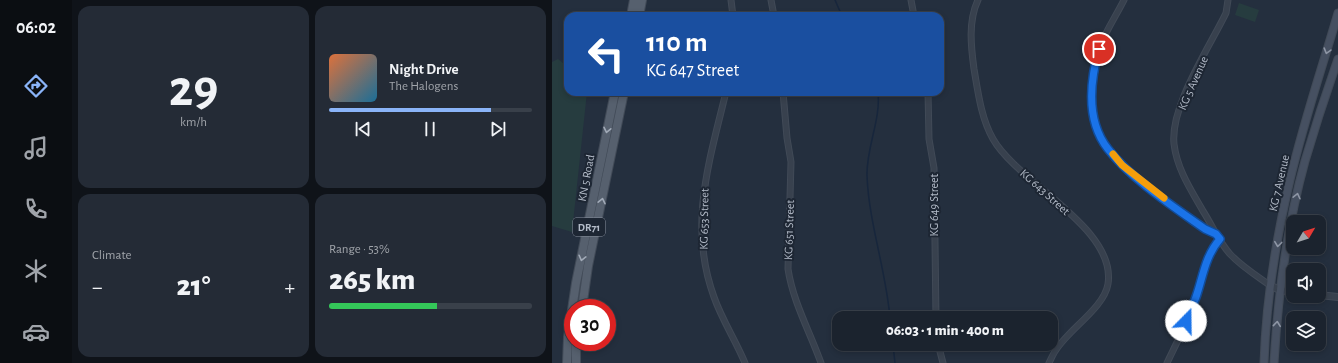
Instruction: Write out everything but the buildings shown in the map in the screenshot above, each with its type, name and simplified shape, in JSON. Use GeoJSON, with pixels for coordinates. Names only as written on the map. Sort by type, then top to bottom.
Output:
{"type":"FeatureCollection","features":[{"type":"Feature","properties":{"kind":"main road"},"geometry":{"type":"LineString","coordinates":[[632,12],[634,0]]}},
{"type":"Feature","properties":{"kind":"main road"},"geometry":{"type":"LineString","coordinates":[[640,12],[642,0]]}},
{"type":"Feature","properties":{"kind":"main road","name":"KG 7 Avenue"},"geometry":{"type":"LineString","coordinates":[[1264,363],[1266,324],[1271,286],[1290,180],[1338,13]]}},
{"type":"Feature","properties":{"kind":"main road","name":"KG 7 Avenue"},"geometry":{"type":"LineString","coordinates":[[1274,363],[1280,290],[1296,201],[1305,161],[1338,59]]}},
{"type":"Feature","properties":{"kind":"main road","name":"KN 5 Road"},"geometry":{"type":"LineString","coordinates":[[567,363],[568,337],[576,282],[614,96]]}},
{"type":"Feature","properties":{"kind":"main road","name":"KN 5 Road"},"geometry":{"type":"LineString","coordinates":[[583,299],[588,266],[623,96]]}},
{"type":"Feature","properties":{"kind":"main road"},"geometry":{"type":"LineString","coordinates":[[576,351],[576,363]]}},
{"type":"Feature","properties":{"kind":"street"},"geometry":{"type":"LineString","coordinates":[[731,0],[732,12]]}},
{"type":"Feature","properties":{"kind":"street"},"geometry":{"type":"LineString","coordinates":[[771,0],[773,12]]}},
{"type":"Feature","properties":{"kind":"street"},"geometry":{"type":"LineString","coordinates":[[911,0],[913,12]]}},
{"type":"Feature","properties":{"kind":"street","name":"KG 643 Street"},"geometry":{"type":"LineString","coordinates":[[978,0],[970,34],[971,48],[983,115],[993,139],[1010,160],[1048,193],[1087,231],[1106,258],[1108,283],[1105,295],[1056,349],[1049,363]]}},
{"type":"Feature","properties":{"kind":"street"},"geometry":{"type":"LineString","coordinates":[[1124,0],[1105,35],[1094,67],[1091,92],[1096,123],[1107,148],[1122,165],[1190,219],[1216,234]]}},
{"type":"Feature","properties":{"kind":"street","name":"KG 5 Avenue"},"geometry":{"type":"LineString","coordinates":[[1228,0],[1226,13],[1183,100],[1174,137],[1180,166],[1216,234],[1230,254],[1243,266],[1271,286]]}},
{"type":"Feature","properties":{"kind":"street","name":"KG 653 Street"},"geometry":{"type":"LineString","coordinates":[[725,96],[704,186],[702,203],[702,240],[704,259],[714,298],[745,363]]}},
{"type":"Feature","properties":{"kind":"street","name":"KG 651 Street"},"geometry":{"type":"LineString","coordinates":[[783,96],[787,138],[791,162],[789,275],[796,302],[820,363]]}},
{"type":"Feature","properties":{"kind":"street","name":"KG 649 Street"},"geometry":{"type":"LineString","coordinates":[[928,96],[929,139],[934,168],[936,311]]}},
{"type":"Feature","properties":{"kind":"street"},"geometry":{"type":"LineString","coordinates":[[1167,363],[1196,298],[1206,263],[1213,247],[1220,239]]}},
{"type":"Feature","properties":{"kind":"street"},"geometry":{"type":"LineString","coordinates":[[1271,286],[1286,291]]}},
{"type":"Feature","properties":{"kind":"street"},"geometry":{"type":"LineString","coordinates":[[1326,296],[1338,297]]}},
{"type":"Feature","properties":{"kind":"street"},"geometry":{"type":"LineString","coordinates":[[940,351],[943,363]]}},
{"type":"Feature","properties":{"kind":"green space"},"geometry":{"type":"Polygon","coordinates":[[[1239,3],[1259,10],[1255,22],[1235,15],[1239,3]]]}},
{"type":"Feature","properties":{"kind":"green space"},"geometry":{"type":"Polygon","coordinates":[[[558,59],[564,64],[564,96],[587,96],[572,232],[552,226],[552,62],[558,59]]]}},
{"type":"Feature","properties":{"kind":"waterway"},"geometry":{"type":"LineString","coordinates":[[835,0],[840,12]]}},
{"type":"Feature","properties":{"kind":"waterway"},"geometry":{"type":"LineString","coordinates":[[878,96],[876,124],[867,166],[867,176],[868,194],[889,311]]}},
{"type":"Feature","properties":{"kind":"waterway"},"geometry":{"type":"LineString","coordinates":[[894,351],[895,363]]}},
{"type":"Feature","properties":{"kind":"slow traffic"},"geometry":{"type":"LineString","coordinates":[[1113,154],[1122,165],[1164,198]]}},
{"type":"Feature","properties":{"kind":"route"},"geometry":{"type":"LineString","coordinates":[[1099,49],[1092,79],[1092,105],[1096,123],[1107,148],[1122,165],[1138,178],[1190,219],[1216,234],[1220,239],[1213,247],[1206,263],[1196,298],[1186,321]]}}]}
